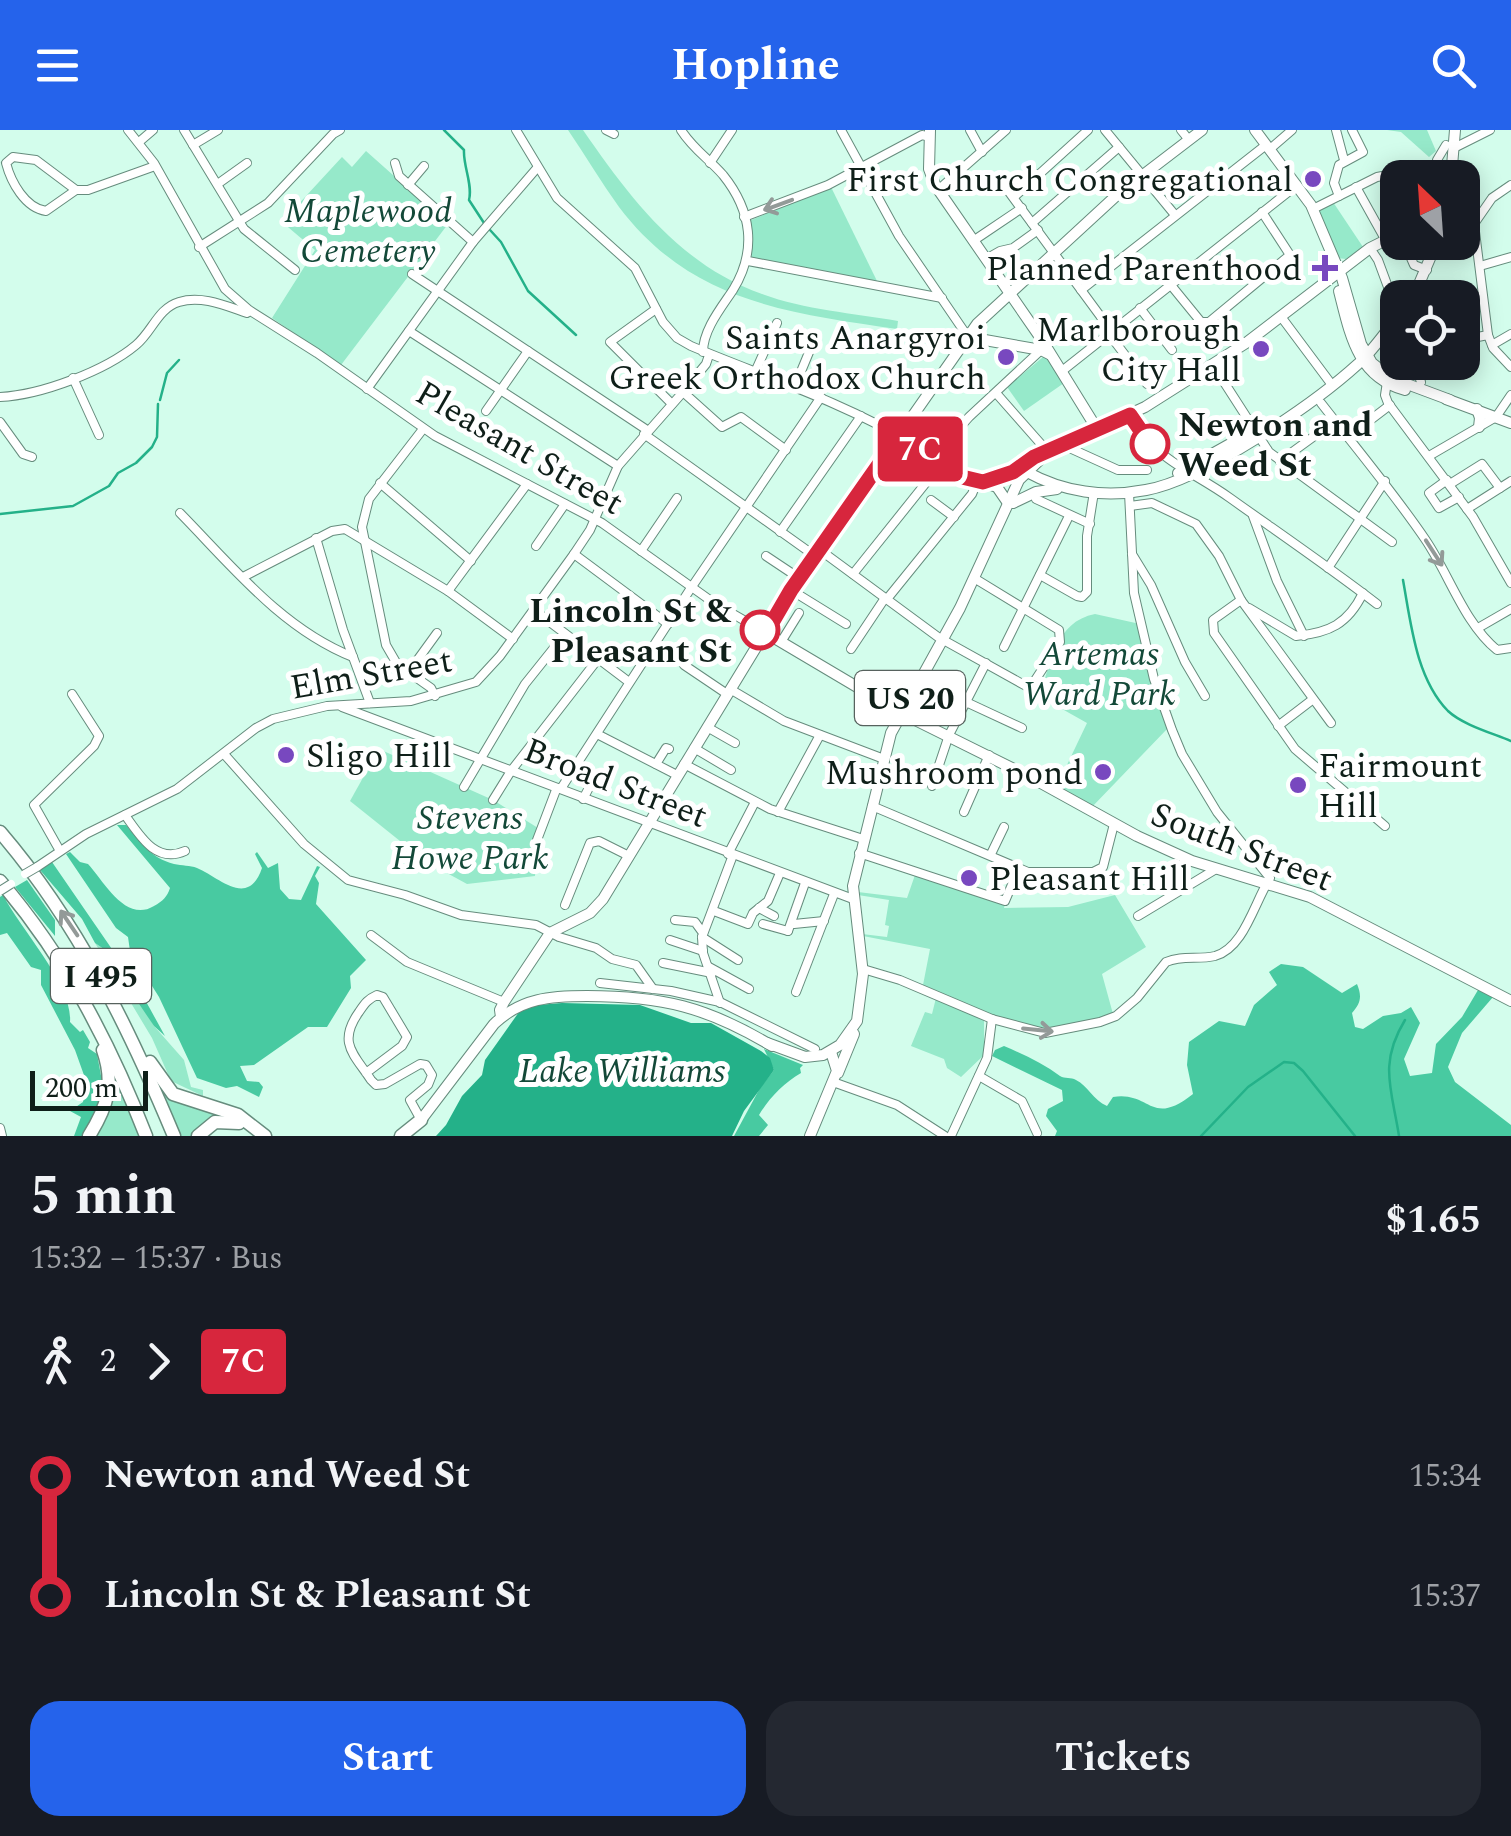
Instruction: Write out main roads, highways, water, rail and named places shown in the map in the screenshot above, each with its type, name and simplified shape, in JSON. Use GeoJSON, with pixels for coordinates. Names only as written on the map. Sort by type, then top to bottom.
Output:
{"type":"FeatureCollection","features":[{"type":"Feature","properties":{"kind":"highway","name":"I 495"},"geometry":{"type":"LineString","coordinates":[[0,832],[52,898],[94,962],[174,1136]]}},
{"type":"Feature","properties":{"kind":"highway","name":"I 495"},"geometry":{"type":"LineString","coordinates":[[6,882],[94,1020],[146,1136]]}},
{"type":"Feature","properties":{"kind":"highway"},"geometry":{"type":"LineString","coordinates":[[94,962],[170,1092],[238,1115],[265,1136]]}},
{"type":"Feature","properties":{"kind":"highway"},"geometry":{"type":"LineString","coordinates":[[89,1136],[107,1103],[110,1085],[94,1020]]}},
{"type":"Feature","properties":{"kind":"highway"},"geometry":{"type":"LineString","coordinates":[[198,1136],[208,1126],[224,1120],[241,1124],[258,1136]]}},
{"type":"Feature","properties":{"kind":"highway"},"geometry":{"type":"LineString","coordinates":[[401,1136],[420,1120]]}},
{"type":"Feature","properties":{"kind":"main road"},"geometry":{"type":"LineString","coordinates":[[501,1018],[504,1002],[552,932],[595,908],[791,590],[983,317],[1142,176],[1202,130]]}},
{"type":"Feature","properties":{"kind":"main road"},"geometry":{"type":"LineString","coordinates":[[1255,130],[1313,209],[1339,272],[1363,357],[1388,381],[1511,423]]}},
{"type":"Feature","properties":{"kind":"main road"},"geometry":{"type":"LineString","coordinates":[[1450,160],[1455,130]]}},
{"type":"Feature","properties":{"kind":"main road"},"geometry":{"type":"LineString","coordinates":[[930,134],[929,169],[938,190],[1097,429]]}},
{"type":"Feature","properties":{"kind":"main road"},"geometry":{"type":"LineString","coordinates":[[1380,242],[1282,318],[1213,365],[1130,415],[1048,452],[1021,474],[1051,486],[1094,492],[1162,486],[1303,408],[1363,357],[1380,337]]}},
{"type":"Feature","properties":{"kind":"main road"},"geometry":{"type":"LineString","coordinates":[[968,337],[1046,352]]}},
{"type":"Feature","properties":{"kind":"main road"},"geometry":{"type":"LineString","coordinates":[[1476,410],[1479,427]]}},
{"type":"Feature","properties":{"kind":"main road","name":"US 20"},"geometry":{"type":"LineString","coordinates":[[826,1054],[847,1046],[857,1021],[863,969],[853,898],[859,854],[884,759],[900,712],[943,640],[1021,474]]}},
{"type":"Feature","properties":{"kind":"main road"},"geometry":{"type":"LineString","coordinates":[[980,482],[997,486],[1009,506],[1036,492],[1068,489]]}},
{"type":"Feature","properties":{"kind":"main road","name":"Pleasant Street"},"geometry":{"type":"LineString","coordinates":[[766,633],[900,712]]}},
{"type":"Feature","properties":{"kind":"main road","name":"South Street"},"geometry":{"type":"LineString","coordinates":[[900,712],[1185,858],[1320,902],[1511,1001]]}},
{"type":"Feature","properties":{"kind":"main road"},"geometry":{"type":"LineString","coordinates":[[420,1120],[501,1018],[524,1003],[541,998],[647,998],[702,1012],[798,1055],[826,1054],[847,1037],[857,1021]]}},
{"type":"Feature","properties":{"kind":"main road"},"geometry":{"type":"LineString","coordinates":[[810,1136],[854,1034]]}},
{"type":"Feature","properties":{"kind":"main road"},"geometry":{"type":"LineString","coordinates":[[826,1054],[833,1082]]}},
{"type":"Feature","properties":{"kind":"waterway"},"geometry":{"type":"LineString","coordinates":[[444,130],[464,150],[469,200],[484,223]]}},
{"type":"Feature","properties":{"kind":"waterway"},"geometry":{"type":"LineString","coordinates":[[490,230],[528,291],[576,335]]}},
{"type":"Feature","properties":{"kind":"waterway"},"geometry":{"type":"LineString","coordinates":[[160,400],[167,373],[179,360]]}},
{"type":"Feature","properties":{"kind":"waterway"},"geometry":{"type":"LineString","coordinates":[[0,514],[73,506],[109,486],[118,473],[152,447],[157,437],[158,404]]}},
{"type":"Feature","properties":{"kind":"waterway"},"geometry":{"type":"LineString","coordinates":[[1403,580],[1416,650],[1437,698],[1462,720],[1511,741]]}},
{"type":"Feature","properties":{"kind":"waterway"},"geometry":{"type":"LineString","coordinates":[[1399,1136],[1389,1064],[1405,1020]]}},
{"type":"Feature","properties":{"kind":"waterway"},"geometry":{"type":"LineString","coordinates":[[1201,1136],[1248,1087],[1284,1062],[1294,1063],[1303,1071],[1355,1136]]}},
{"type":"Feature","properties":{"kind":"place","name":"First Church Congregational"},"geometry":{"type":"Point","coordinates":[1313,179]}},
{"type":"Feature","properties":{"kind":"place","name":"Planned Parenthood"},"geometry":{"type":"Point","coordinates":[1325,268]}},
{"type":"Feature","properties":{"kind":"place","name":"Marlborough City Hall"},"geometry":{"type":"Point","coordinates":[1261,349]}},
{"type":"Feature","properties":{"kind":"place","name":"Saints Anargyroi Greek Orthodox Church"},"geometry":{"type":"Point","coordinates":[1006,357]}},
{"type":"Feature","properties":{"kind":"place","name":"Newton and Weed St"},"geometry":{"type":"Point","coordinates":[1150,444]}},
{"type":"Feature","properties":{"kind":"place","name":"Lincoln St & Pleasant St"},"geometry":{"type":"Point","coordinates":[760,630]}},
{"type":"Feature","properties":{"kind":"place","name":"Sligo Hill"},"geometry":{"type":"Point","coordinates":[286,755]}},
{"type":"Feature","properties":{"kind":"place","name":"Mushroom pond"},"geometry":{"type":"Point","coordinates":[1103,772]}},
{"type":"Feature","properties":{"kind":"place","name":"Fairmount Hill"},"geometry":{"type":"Point","coordinates":[1298,785]}},
{"type":"Feature","properties":{"kind":"place","name":"Pleasant Hill"},"geometry":{"type":"Point","coordinates":[969,878]}},
{"type":"Feature","properties":{"kind":"park label","name":"Maplewood Cemetery"},"geometry":{"type":"Point","coordinates":[368,230]}},
{"type":"Feature","properties":{"kind":"park label","name":"Artemas Ward Park"},"geometry":{"type":"Point","coordinates":[1099,673]}},
{"type":"Feature","properties":{"kind":"park label","name":"Stevens Howe Park"},"geometry":{"type":"Point","coordinates":[470,837]}},
{"type":"Feature","properties":{"kind":"park label","name":"Lake Williams"},"geometry":{"type":"Point","coordinates":[622,1070]}}]}
